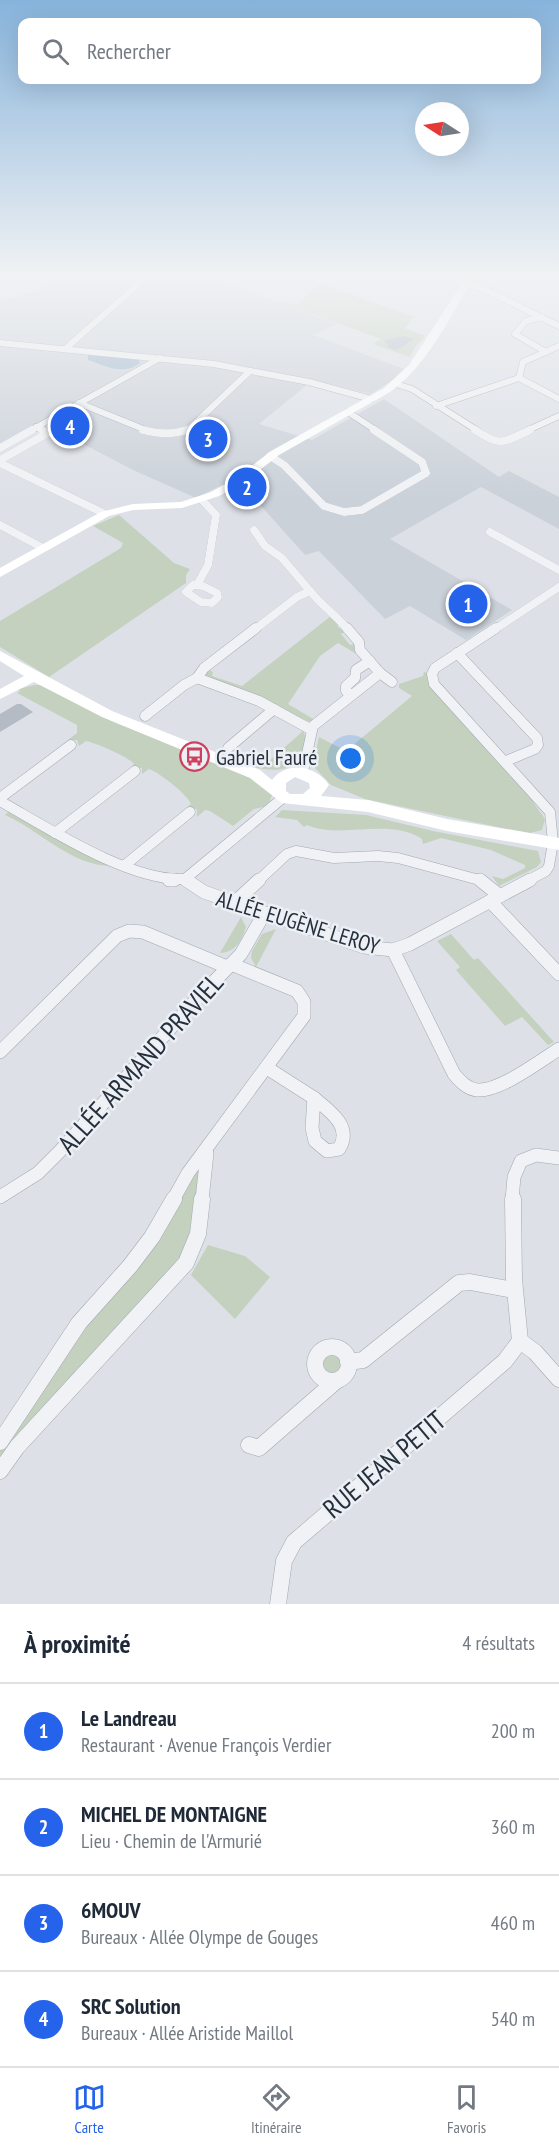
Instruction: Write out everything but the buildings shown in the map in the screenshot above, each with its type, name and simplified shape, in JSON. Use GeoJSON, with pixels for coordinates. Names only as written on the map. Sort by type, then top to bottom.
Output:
{"type":"FeatureCollection","features":[{"type":"Feature","properties":{"kind":"street"},"geometry":{"type":"LineString","coordinates":[[73,349],[250,371],[370,399]]}},
{"type":"Feature","properties":{"kind":"street"},"geometry":{"type":"LineString","coordinates":[[0,573],[105,514],[128,508],[177,506],[202,500],[236,483],[270,456],[396,384],[412,367],[424,349]]}},
{"type":"Feature","properties":{"kind":"street"},"geometry":{"type":"LineString","coordinates":[[541,349],[546,352]]}},
{"type":"Feature","properties":{"kind":"street"},"geometry":{"type":"LineString","coordinates":[[519,378],[523,362],[553,349]]}},
{"type":"Feature","properties":{"kind":"street"},"geometry":{"type":"LineString","coordinates":[[0,448],[160,358]]}},
{"type":"Feature","properties":{"kind":"street"},"geometry":{"type":"LineString","coordinates":[[79,403],[148,432],[173,435],[189,429],[250,371]]}},
{"type":"Feature","properties":{"kind":"street"},"geometry":{"type":"LineString","coordinates":[[436,406],[519,378],[559,399]]}},
{"type":"Feature","properties":{"kind":"street"},"geometry":{"type":"LineString","coordinates":[[396,384],[412,389],[488,440],[496,442],[506,441],[540,427],[559,416]]}},
{"type":"Feature","properties":{"kind":"street"},"geometry":{"type":"LineString","coordinates":[[270,456],[284,465],[324,506],[344,512],[362,510],[426,473],[422,462],[348,412]]}},
{"type":"Feature","properties":{"kind":"street"},"geometry":{"type":"LineString","coordinates":[[0,462],[48,433],[36,427]]}},
{"type":"Feature","properties":{"kind":"street"},"geometry":{"type":"LineString","coordinates":[[0,462],[105,514]]}},
{"type":"Feature","properties":{"kind":"street"},"geometry":{"type":"LineString","coordinates":[[197,585],[208,565],[216,515],[202,500]]}},
{"type":"Feature","properties":{"kind":"street"},"geometry":{"type":"LineString","coordinates":[[0,525],[43,548]]}},
{"type":"Feature","properties":{"kind":"street"},"geometry":{"type":"LineString","coordinates":[[254,530],[265,546],[282,558],[322,606],[332,610],[359,642],[360,650],[380,673],[392,682]]}},
{"type":"Feature","properties":{"kind":"street"},"geometry":{"type":"LineString","coordinates":[[490,532],[559,570]]}},
{"type":"Feature","properties":{"kind":"street"},"geometry":{"type":"LineString","coordinates":[[237,766],[303,775],[335,794],[368,806],[447,825],[555,844],[550,812],[433,682],[432,674],[434,669],[457,653],[559,587]]}},
{"type":"Feature","properties":{"kind":"street"},"geometry":{"type":"LineString","coordinates":[[145,716],[184,685],[197,678],[204,668],[297,597],[310,591]]}},
{"type":"Feature","properties":{"kind":"street"},"geometry":{"type":"LineString","coordinates":[[457,653],[537,738],[538,745],[535,749],[506,761]]}},
{"type":"Feature","properties":{"kind":"street"},"geometry":{"type":"LineString","coordinates":[[0,656],[107,714],[168,741],[255,774],[281,794],[295,801],[368,806]]}},
{"type":"Feature","properties":{"kind":"street"},"geometry":{"type":"LineString","coordinates":[[351,695],[346,691],[346,686],[355,678],[356,670],[370,662]]}},
{"type":"Feature","properties":{"kind":"street"},"geometry":{"type":"LineString","coordinates":[[306,800],[316,792],[303,775],[310,729],[380,673]]}},
{"type":"Feature","properties":{"kind":"street"},"geometry":{"type":"LineString","coordinates":[[0,695],[34,676]]}},
{"type":"Feature","properties":{"kind":"street"},"geometry":{"type":"LineString","coordinates":[[197,678],[253,698],[310,729]]}},
{"type":"Feature","properties":{"kind":"street"},"geometry":{"type":"LineString","coordinates":[[228,747],[274,709]]}},
{"type":"Feature","properties":{"kind":"street"},"geometry":{"type":"LineString","coordinates":[[71,744],[0,800],[55,832],[125,865],[168,881],[185,879],[281,794]]}},
{"type":"Feature","properties":{"kind":"street"},"geometry":{"type":"LineString","coordinates":[[55,832],[135,771]]}},
{"type":"Feature","properties":{"kind":"street"},"geometry":{"type":"LineString","coordinates":[[281,794],[279,781],[303,775]]}},
{"type":"Feature","properties":{"kind":"street"},"geometry":{"type":"LineString","coordinates":[[125,865],[190,812]]}},
{"type":"Feature","properties":{"kind":"street","name":"ALLÉE EUGÈNE LEROY"},"geometry":{"type":"LineString","coordinates":[[185,879],[199,890],[264,914],[364,947],[393,950],[410,944],[548,869],[555,844]]}},
{"type":"Feature","properties":{"kind":"street"},"geometry":{"type":"LineString","coordinates":[[234,903],[287,854],[296,851],[334,858],[378,856],[412,861],[482,880],[559,974]]}},
{"type":"Feature","properties":{"kind":"street","name":"ALLÉE ARMAND PRAVIEL"},"geometry":{"type":"LineString","coordinates":[[0,1197],[39,1173],[245,948],[264,914]]}},
{"type":"Feature","properties":{"kind":"street"},"geometry":{"type":"LineString","coordinates":[[0,1052],[117,936],[125,932],[143,932],[297,991],[304,1002],[306,1012],[208,1149],[188,1173],[152,1238],[79,1323],[0,1443]]}},
{"type":"Feature","properties":{"kind":"street"},"geometry":{"type":"LineString","coordinates":[[393,950],[453,1074],[465,1085],[479,1090],[494,1088],[559,1049]]}},
{"type":"Feature","properties":{"kind":"street"},"geometry":{"type":"LineString","coordinates":[[267,1068],[314,1098]]}},
{"type":"Feature","properties":{"kind":"street"},"geometry":{"type":"LineString","coordinates":[[0,1471],[17,1447],[186,1263],[196,1244],[202,1223],[203,1177],[208,1149]]}},
{"type":"Feature","properties":{"kind":"street"},"geometry":{"type":"LineString","coordinates":[[559,1158],[530,1156],[521,1160],[514,1172],[514,1290],[515,1316],[520,1341],[535,1352],[559,1378]]}},
{"type":"Feature","properties":{"kind":"street"},"geometry":{"type":"LineString","coordinates":[[348,1362],[363,1360],[459,1283],[470,1282],[514,1290]]}},
{"type":"Feature","properties":{"kind":"street","name":"RUE JEAN PETIT"},"geometry":{"type":"LineString","coordinates":[[278,1604],[284,1560],[294,1542],[505,1360],[520,1341]]}},
{"type":"Feature","properties":{"kind":"street"},"geometry":{"type":"LineString","coordinates":[[249,1445],[259,1448],[336,1381],[346,1372],[348,1362],[344,1352],[333,1346],[322,1349],[316,1361],[320,1374],[325,1379],[336,1381]]}},
{"type":"Feature","properties":{"kind":"shaded area"},"geometry":{"type":"Polygon","coordinates":[[[0,349],[350,349],[404,369],[393,380],[371,394],[313,380],[259,424],[312,440],[384,399],[499,477],[509,471],[559,497],[559,529],[481,487],[390,539],[512,610],[466,640],[410,606],[385,619],[319,551],[305,555],[236,478],[196,498],[133,470],[41,422],[0,445],[0,349]]]}},
{"type":"Feature","properties":{"kind":"green space"},"geometry":{"type":"Polygon","coordinates":[[[387,349],[414,349],[410,357],[387,349]]]}},
{"type":"Feature","properties":{"kind":"green space"},"geometry":{"type":"Polygon","coordinates":[[[119,515],[174,563],[190,569],[186,575],[186,583],[49,677],[0,647],[0,621],[121,548],[123,543],[93,526],[119,515]]]}},
{"type":"Feature","properties":{"kind":"green space"},"geometry":{"type":"Polygon","coordinates":[[[331,616],[339,625],[337,626],[345,632],[341,634],[350,645],[355,644],[354,650],[360,656],[338,643],[320,656],[288,704],[315,720],[310,722],[206,678],[208,669],[213,672],[212,676],[242,686],[331,616]]]}},
{"type":"Feature","properties":{"kind":"green space"},"geometry":{"type":"Polygon","coordinates":[[[424,672],[427,673],[429,683],[535,801],[533,802],[545,819],[542,830],[530,833],[365,799],[331,785],[315,768],[313,765],[319,737],[346,751],[412,696],[399,688],[399,684],[423,676],[424,672]]]}},
{"type":"Feature","properties":{"kind":"green space"},"geometry":{"type":"Polygon","coordinates":[[[41,685],[116,723],[248,775],[272,795],[268,806],[254,809],[233,826],[210,811],[205,810],[197,817],[197,809],[186,808],[191,804],[184,795],[154,771],[149,769],[142,774],[142,768],[131,767],[134,764],[131,761],[97,744],[86,741],[79,746],[77,740],[68,740],[77,733],[77,725],[17,693],[20,691],[18,689],[41,685]]]}},
{"type":"Feature","properties":{"kind":"green space"},"geometry":{"type":"Polygon","coordinates":[[[303,731],[305,742],[303,750],[299,760],[292,766],[273,770],[232,761],[235,756],[268,762],[303,731]]]}},
{"type":"Feature","properties":{"kind":"green space"},"geometry":{"type":"Polygon","coordinates":[[[282,810],[366,815],[433,831],[538,851],[541,862],[537,867],[499,886],[492,876],[503,879],[525,868],[525,865],[491,850],[441,838],[423,844],[422,839],[394,830],[335,830],[307,825],[304,827],[297,820],[275,817],[282,810]]]}},
{"type":"Feature","properties":{"kind":"green space"},"geometry":{"type":"Polygon","coordinates":[[[9,811],[61,842],[113,866],[98,865],[70,854],[5,815],[9,811]]]}},
{"type":"Feature","properties":{"kind":"green space"},"geometry":{"type":"Polygon","coordinates":[[[241,917],[246,927],[240,941],[234,948],[220,953],[241,917]]]}},
{"type":"Feature","properties":{"kind":"green space"},"geometry":{"type":"Polygon","coordinates":[[[276,929],[256,967],[251,958],[252,951],[262,934],[276,929]]]}},
{"type":"Feature","properties":{"kind":"green space"},"geometry":{"type":"Polygon","coordinates":[[[451,934],[474,960],[478,958],[554,1042],[548,1045],[522,1017],[505,1026],[456,970],[460,967],[437,941],[451,934]]]}},
{"type":"Feature","properties":{"kind":"green space"},"geometry":{"type":"Polygon","coordinates":[[[201,1167],[198,1208],[184,1255],[0,1463],[0,1448],[201,1167]]]}},
{"type":"Feature","properties":{"kind":"green space"},"geometry":{"type":"Polygon","coordinates":[[[208,1245],[245,1256],[270,1277],[235,1319],[191,1275],[208,1245]]]}},
{"type":"Feature","properties":{"kind":"green space"},"geometry":{"type":"Polygon","coordinates":[[[328,1352],[336,1352],[343,1359],[343,1367],[336,1374],[328,1374],[321,1367],[321,1359],[328,1352]]]}},
{"type":"Feature","properties":{"kind":"water"},"geometry":{"type":"Polygon","coordinates":[[[88,355],[138,359],[140,363],[127,369],[114,369],[88,360],[88,355]]]}},
{"type":"Feature","properties":{"kind":"place","name":"SRC Solution"},"geometry":{"type":"Point","coordinates":[70,426]}},
{"type":"Feature","properties":{"kind":"place","name":"6MOUV"},"geometry":{"type":"Point","coordinates":[208,439]}},
{"type":"Feature","properties":{"kind":"place","name":"MICHEL DE MONTAIGNE"},"geometry":{"type":"Point","coordinates":[247,487]}},
{"type":"Feature","properties":{"kind":"place","name":"Le Landreau"},"geometry":{"type":"Point","coordinates":[468,604]}},
{"type":"Feature","properties":{"kind":"place","name":"Gabriel Fauré"},"geometry":{"type":"Point","coordinates":[195,757]}}]}
